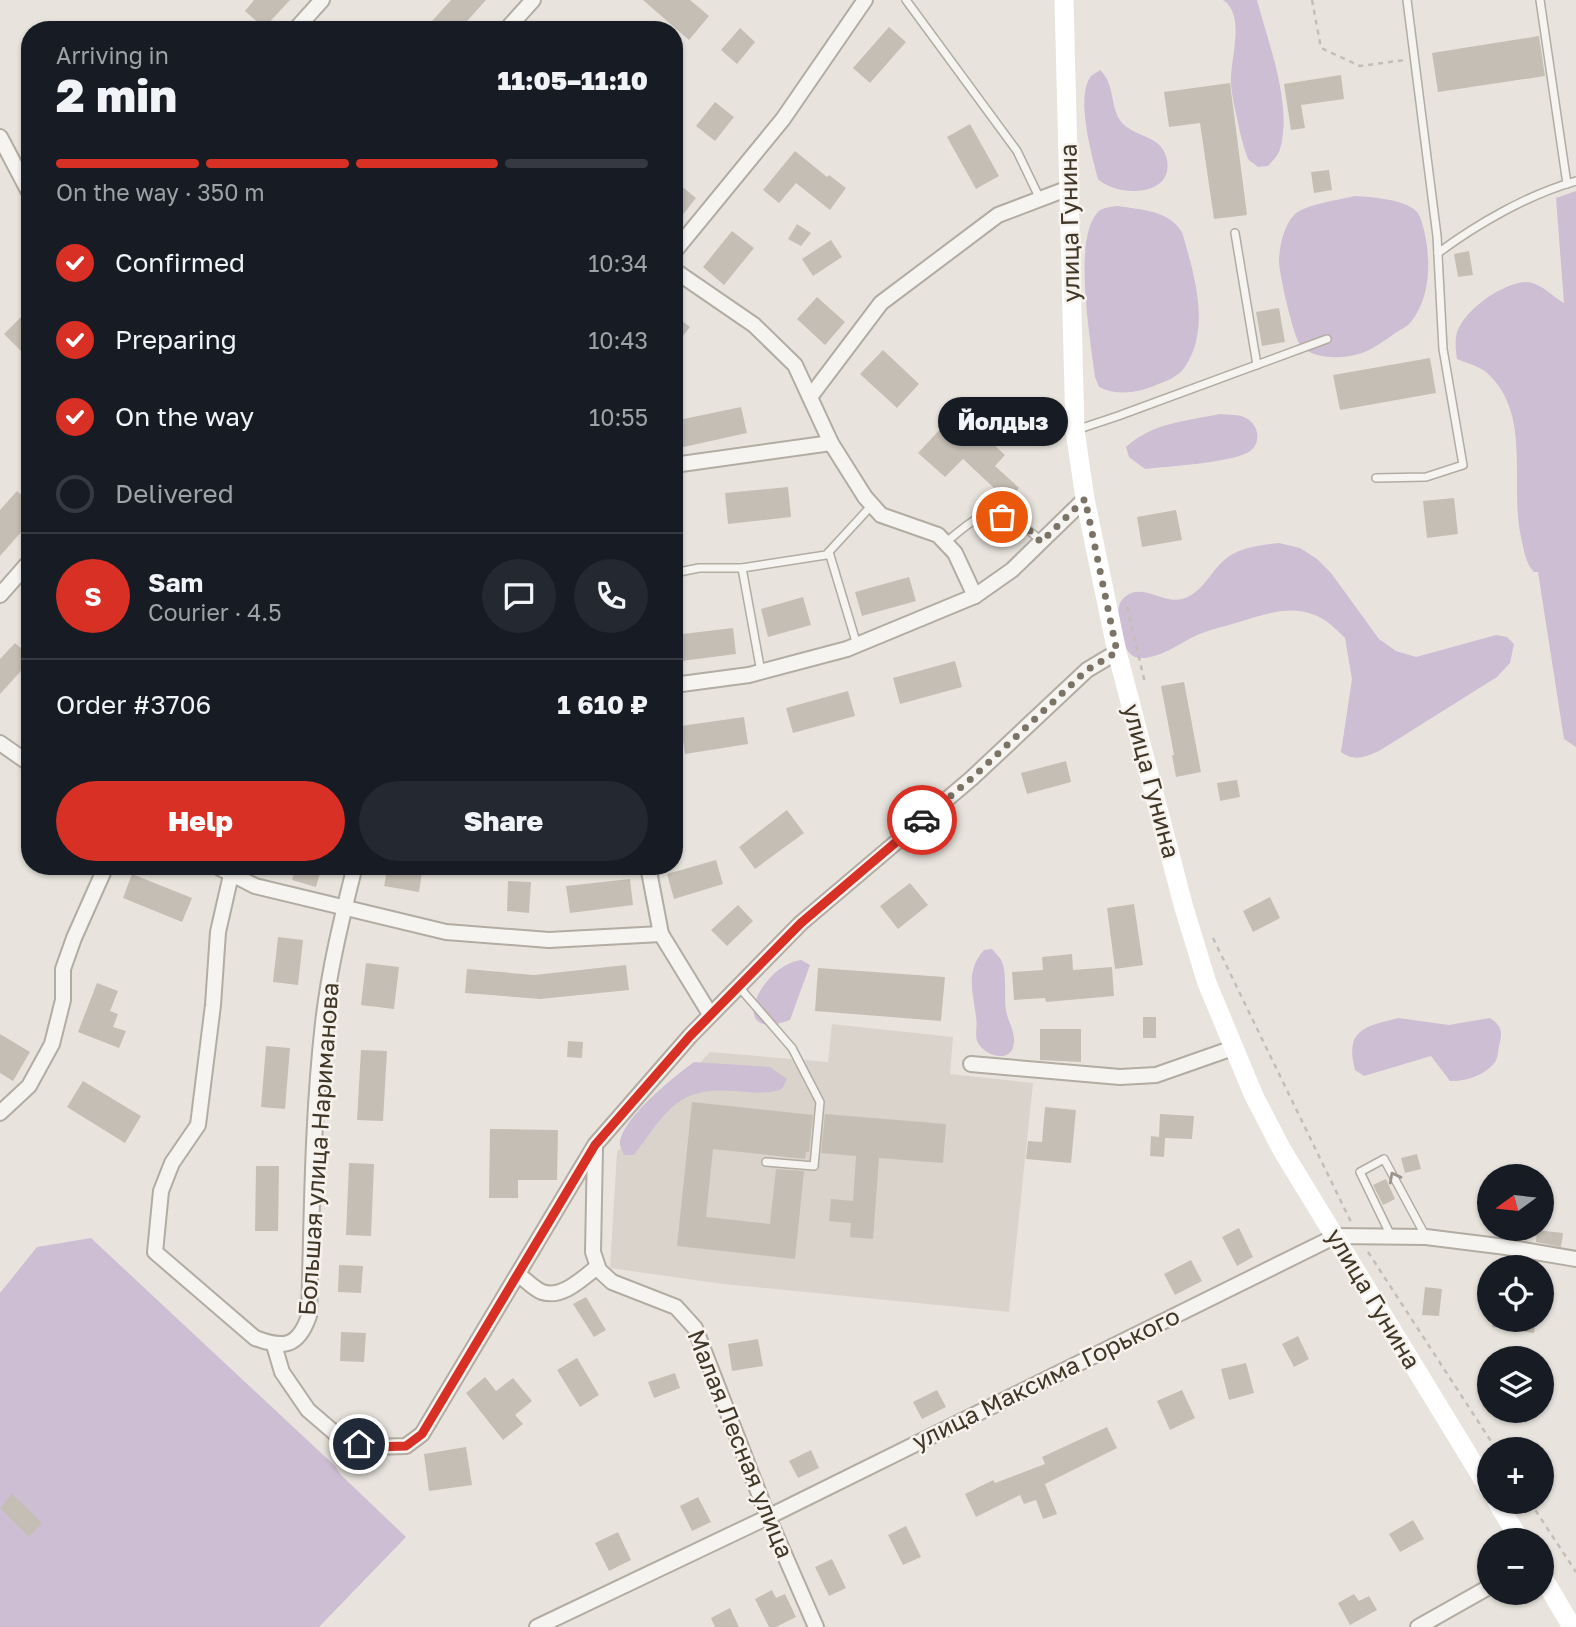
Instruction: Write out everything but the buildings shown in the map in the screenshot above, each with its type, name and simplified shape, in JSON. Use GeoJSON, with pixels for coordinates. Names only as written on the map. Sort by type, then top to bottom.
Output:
{"type":"FeatureCollection","features":[{"type":"Feature","properties":{"kind":"main road","name":"улица Гунина"},"geometry":{"type":"LineString","coordinates":[[1064,0],[1075,430],[1085,499],[1117,652],[1184,908],[1207,982],[1233,1048],[1282,1150],[1477,1469]]}},
{"type":"Feature","properties":{"kind":"main road"},"geometry":{"type":"LineString","coordinates":[[1554,1596],[1572,1627]]}},
{"type":"Feature","properties":{"kind":"street"},"geometry":{"type":"LineString","coordinates":[[303,21],[321,0]]}},
{"type":"Feature","properties":{"kind":"street"},"geometry":{"type":"LineString","coordinates":[[514,21],[533,0]]}},
{"type":"Feature","properties":{"kind":"street"},"geometry":{"type":"LineString","coordinates":[[683,241],[783,119],[865,0]]}},
{"type":"Feature","properties":{"kind":"street"},"geometry":{"type":"LineString","coordinates":[[0,136],[21,177]]}},
{"type":"Feature","properties":{"kind":"street"},"geometry":{"type":"LineString","coordinates":[[810,397],[881,303],[998,215],[1069,188]]}},
{"type":"Feature","properties":{"kind":"street"},"geometry":{"type":"LineString","coordinates":[[683,276],[754,325],[795,365],[831,443],[864,497],[881,515],[938,536],[955,553],[975,596]]}},
{"type":"Feature","properties":{"kind":"street"},"geometry":{"type":"LineString","coordinates":[[683,464],[831,443]]}},
{"type":"Feature","properties":{"kind":"street"},"geometry":{"type":"LineString","coordinates":[[683,684],[761,672],[857,645],[975,596],[1012,570],[1085,499]]}},
{"type":"Feature","properties":{"kind":"street"},"geometry":{"type":"LineString","coordinates":[[0,595],[21,571]]}},
{"type":"Feature","properties":{"kind":"street"},"geometry":{"type":"LineString","coordinates":[[231,875],[218,932],[213,1004],[198,1125],[172,1163],[161,1191],[155,1252],[255,1338],[281,1344],[282,1372],[308,1410],[344,1441],[373,1447],[406,1446],[422,1434],[595,1145],[710,1014],[801,923],[972,778],[1087,670],[1117,652]]}},
{"type":"Feature","properties":{"kind":"street"},"geometry":{"type":"LineString","coordinates":[[0,743],[21,758]]}},
{"type":"Feature","properties":{"kind":"street"},"geometry":{"type":"LineString","coordinates":[[0,1113],[29,1086],[52,1044],[63,1000],[63,969],[102,875]]}},
{"type":"Feature","properties":{"kind":"street"},"geometry":{"type":"LineString","coordinates":[[239,875],[255,886],[446,932],[549,940],[661,934]]}},
{"type":"Feature","properties":{"kind":"street","name":"Большая улица Нариманова"},"geometry":{"type":"LineString","coordinates":[[281,1344],[303,1332],[309,1315],[315,1131],[323,1021],[353,875]]}},
{"type":"Feature","properties":{"kind":"street"},"geometry":{"type":"LineString","coordinates":[[650,875],[661,934],[710,1014]]}},
{"type":"Feature","properties":{"kind":"street"},"geometry":{"type":"LineString","coordinates":[[971,1064],[1120,1077],[1156,1075],[1233,1048]]}},
{"type":"Feature","properties":{"kind":"street"},"geometry":{"type":"LineString","coordinates":[[519,1275],[540,1292],[548,1293],[564,1291],[597,1267],[593,1252],[595,1145]]}},
{"type":"Feature","properties":{"kind":"street","name":"улица Максима Горького"},"geometry":{"type":"LineString","coordinates":[[537,1627],[768,1517],[1336,1236],[1426,1237],[1576,1259]]}},
{"type":"Feature","properties":{"kind":"street","name":"Малая Лесная улица"},"geometry":{"type":"LineString","coordinates":[[597,1267],[612,1282],[676,1307],[695,1328],[768,1517],[816,1627]]}},
{"type":"Feature","properties":{"kind":"street"},"geometry":{"type":"LineString","coordinates":[[1418,1627],[1477,1594]]}},
{"type":"Feature","properties":{"kind":"lane"},"geometry":{"type":"LineString","coordinates":[[906,0],[1017,151],[1040,199]]}},
{"type":"Feature","properties":{"kind":"lane"},"geometry":{"type":"LineString","coordinates":[[1376,478],[1426,477],[1463,465],[1443,349],[1438,253],[1407,0]]}},
{"type":"Feature","properties":{"kind":"lane"},"geometry":{"type":"LineString","coordinates":[[1540,0],[1567,184]]}},
{"type":"Feature","properties":{"kind":"lane"},"geometry":{"type":"LineString","coordinates":[[1438,253],[1463,235],[1502,214],[1576,181]]}},
{"type":"Feature","properties":{"kind":"lane"},"geometry":{"type":"LineString","coordinates":[[1235,233],[1257,365]]}},
{"type":"Feature","properties":{"kind":"lane"},"geometry":{"type":"LineString","coordinates":[[1075,430],[1327,339]]}},
{"type":"Feature","properties":{"kind":"lane"},"geometry":{"type":"LineString","coordinates":[[683,571],[699,568],[742,568],[826,555],[872,505]]}},
{"type":"Feature","properties":{"kind":"lane"},"geometry":{"type":"LineString","coordinates":[[945,543],[981,517],[1002,517],[1026,527],[1041,542]]}},
{"type":"Feature","properties":{"kind":"lane"},"geometry":{"type":"LineString","coordinates":[[829,552],[857,645]]}},
{"type":"Feature","properties":{"kind":"lane"},"geometry":{"type":"LineString","coordinates":[[742,568],[761,672]]}},
{"type":"Feature","properties":{"kind":"lane"},"geometry":{"type":"LineString","coordinates":[[739,986],[792,1048],[820,1102],[814,1166],[766,1162]]}},
{"type":"Feature","properties":{"kind":"lane"},"geometry":{"type":"LineString","coordinates":[[1391,1236],[1360,1172],[1384,1159],[1426,1237]]}},
{"type":"Feature","properties":{"kind":"path"},"geometry":{"type":"LineString","coordinates":[[1312,0],[1321,48],[1360,66],[1415,59]]}},
{"type":"Feature","properties":{"kind":"path"},"geometry":{"type":"LineString","coordinates":[[1128,609],[1147,689]]}},
{"type":"Feature","properties":{"kind":"path"},"geometry":{"type":"LineString","coordinates":[[1213,939],[1358,1236],[1488,1437]]}},
{"type":"Feature","properties":{"kind":"path"},"geometry":{"type":"LineString","coordinates":[[1538,1514],[1576,1572]]}},
{"type":"Feature","properties":{"kind":"shaded area"},"geometry":{"type":"Polygon","coordinates":[[[1223,0],[1257,0],[1273,54],[1281,94],[1283,132],[1277,156],[1268,166],[1258,167],[1250,161],[1244,146],[1231,85],[1236,28],[1230,7],[1223,0]]]}},
{"type":"Feature","properties":{"kind":"shaded area"},"geometry":{"type":"Polygon","coordinates":[[[1100,70],[1108,82],[1116,111],[1123,124],[1161,146],[1165,152],[1167,172],[1162,182],[1153,187],[1130,191],[1106,185],[1098,179],[1086,126],[1084,97],[1091,76],[1100,70]]]}},
{"type":"Feature","properties":{"kind":"shaded area"},"geometry":{"type":"Polygon","coordinates":[[[1576,191],[1576,747],[1564,739],[1538,572],[1534,572],[1525,556],[1521,537],[1517,450],[1510,408],[1501,389],[1486,372],[1457,359],[1456,337],[1465,318],[1473,309],[1495,293],[1517,283],[1526,282],[1541,287],[1564,303],[1556,198],[1576,191]]]}},
{"type":"Feature","properties":{"kind":"shaded area"},"geometry":{"type":"Polygon","coordinates":[[[1355,196],[1396,201],[1418,213],[1428,254],[1426,290],[1411,322],[1367,351],[1351,356],[1315,354],[1301,346],[1291,318],[1279,259],[1283,235],[1299,211],[1355,196]]]}},
{"type":"Feature","properties":{"kind":"shaded area"},"geometry":{"type":"Polygon","coordinates":[[[1118,206],[1162,215],[1182,232],[1195,283],[1199,319],[1192,353],[1184,368],[1168,380],[1142,390],[1128,392],[1113,392],[1099,387],[1095,377],[1085,291],[1086,244],[1090,225],[1100,210],[1118,206]]]}},
{"type":"Feature","properties":{"kind":"shaded area"},"geometry":{"type":"Polygon","coordinates":[[[1220,414],[1240,416],[1251,421],[1257,436],[1252,450],[1238,456],[1198,464],[1145,469],[1129,457],[1126,447],[1147,433],[1170,424],[1220,414]]]}},
{"type":"Feature","properties":{"kind":"shaded area"},"geometry":{"type":"Polygon","coordinates":[[[1279,543],[1300,548],[1317,559],[1331,573],[1379,639],[1396,651],[1416,657],[1496,635],[1507,637],[1514,644],[1510,663],[1497,677],[1379,751],[1355,758],[1341,752],[1352,679],[1345,638],[1321,618],[1300,611],[1280,611],[1204,632],[1168,651],[1146,658],[1133,656],[1128,652],[1118,616],[1119,605],[1126,596],[1139,592],[1168,599],[1182,599],[1196,592],[1228,557],[1253,547],[1279,543]]]}},
{"type":"Feature","properties":{"kind":"shaded area"},"geometry":{"type":"Polygon","coordinates":[[[992,949],[1004,967],[1006,1011],[1014,1038],[1012,1049],[1004,1056],[987,1052],[976,1037],[972,974],[984,950],[992,949]]]}},
{"type":"Feature","properties":{"kind":"shaded area"},"geometry":{"type":"Polygon","coordinates":[[[801,960],[810,965],[790,1020],[770,1025],[758,1022],[754,1013],[755,1001],[762,988],[772,975],[786,965],[801,960]]]}},
{"type":"Feature","properties":{"kind":"shaded area"},"geometry":{"type":"Polygon","coordinates":[[[1398,1018],[1449,1025],[1490,1018],[1501,1033],[1496,1060],[1481,1074],[1456,1081],[1450,1081],[1431,1056],[1364,1076],[1355,1070],[1355,1038],[1366,1028],[1398,1018]]]}},
{"type":"Feature","properties":{"kind":"shaded area"},"geometry":{"type":"Polygon","coordinates":[[[832,1024],[953,1037],[950,1074],[1033,1083],[1009,1312],[723,1284],[610,1268],[617,1152],[710,1052],[828,1062],[832,1024]]]}},
{"type":"Feature","properties":{"kind":"shaded area"},"geometry":{"type":"Polygon","coordinates":[[[694,1062],[770,1067],[787,1079],[782,1089],[770,1092],[714,1091],[685,1098],[664,1115],[634,1155],[624,1155],[620,1145],[622,1135],[638,1111],[694,1062]]]}},
{"type":"Feature","properties":{"kind":"shaded area"},"geometry":{"type":"Polygon","coordinates":[[[91,1238],[335,1466],[341,1475],[406,1537],[319,1627],[0,1627],[0,1293],[37,1247],[91,1238]]]}},
{"type":"Feature","properties":{"kind":"way so far"},"geometry":{"type":"LineString","coordinates":[[922,820],[972,778],[1087,670],[1117,652],[1085,499],[1041,542],[1026,527],[1002,517]]}},
{"type":"Feature","properties":{"kind":"place","name":"Йолдыз"},"geometry":{"type":"Point","coordinates":[1002,517]}},
{"type":"Feature","properties":{"kind":"route"},"geometry":{"type":"LineString","coordinates":[[359,1444],[373,1447],[406,1446],[422,1434],[595,1145],[710,1014],[801,923],[922,820]]}}]}
